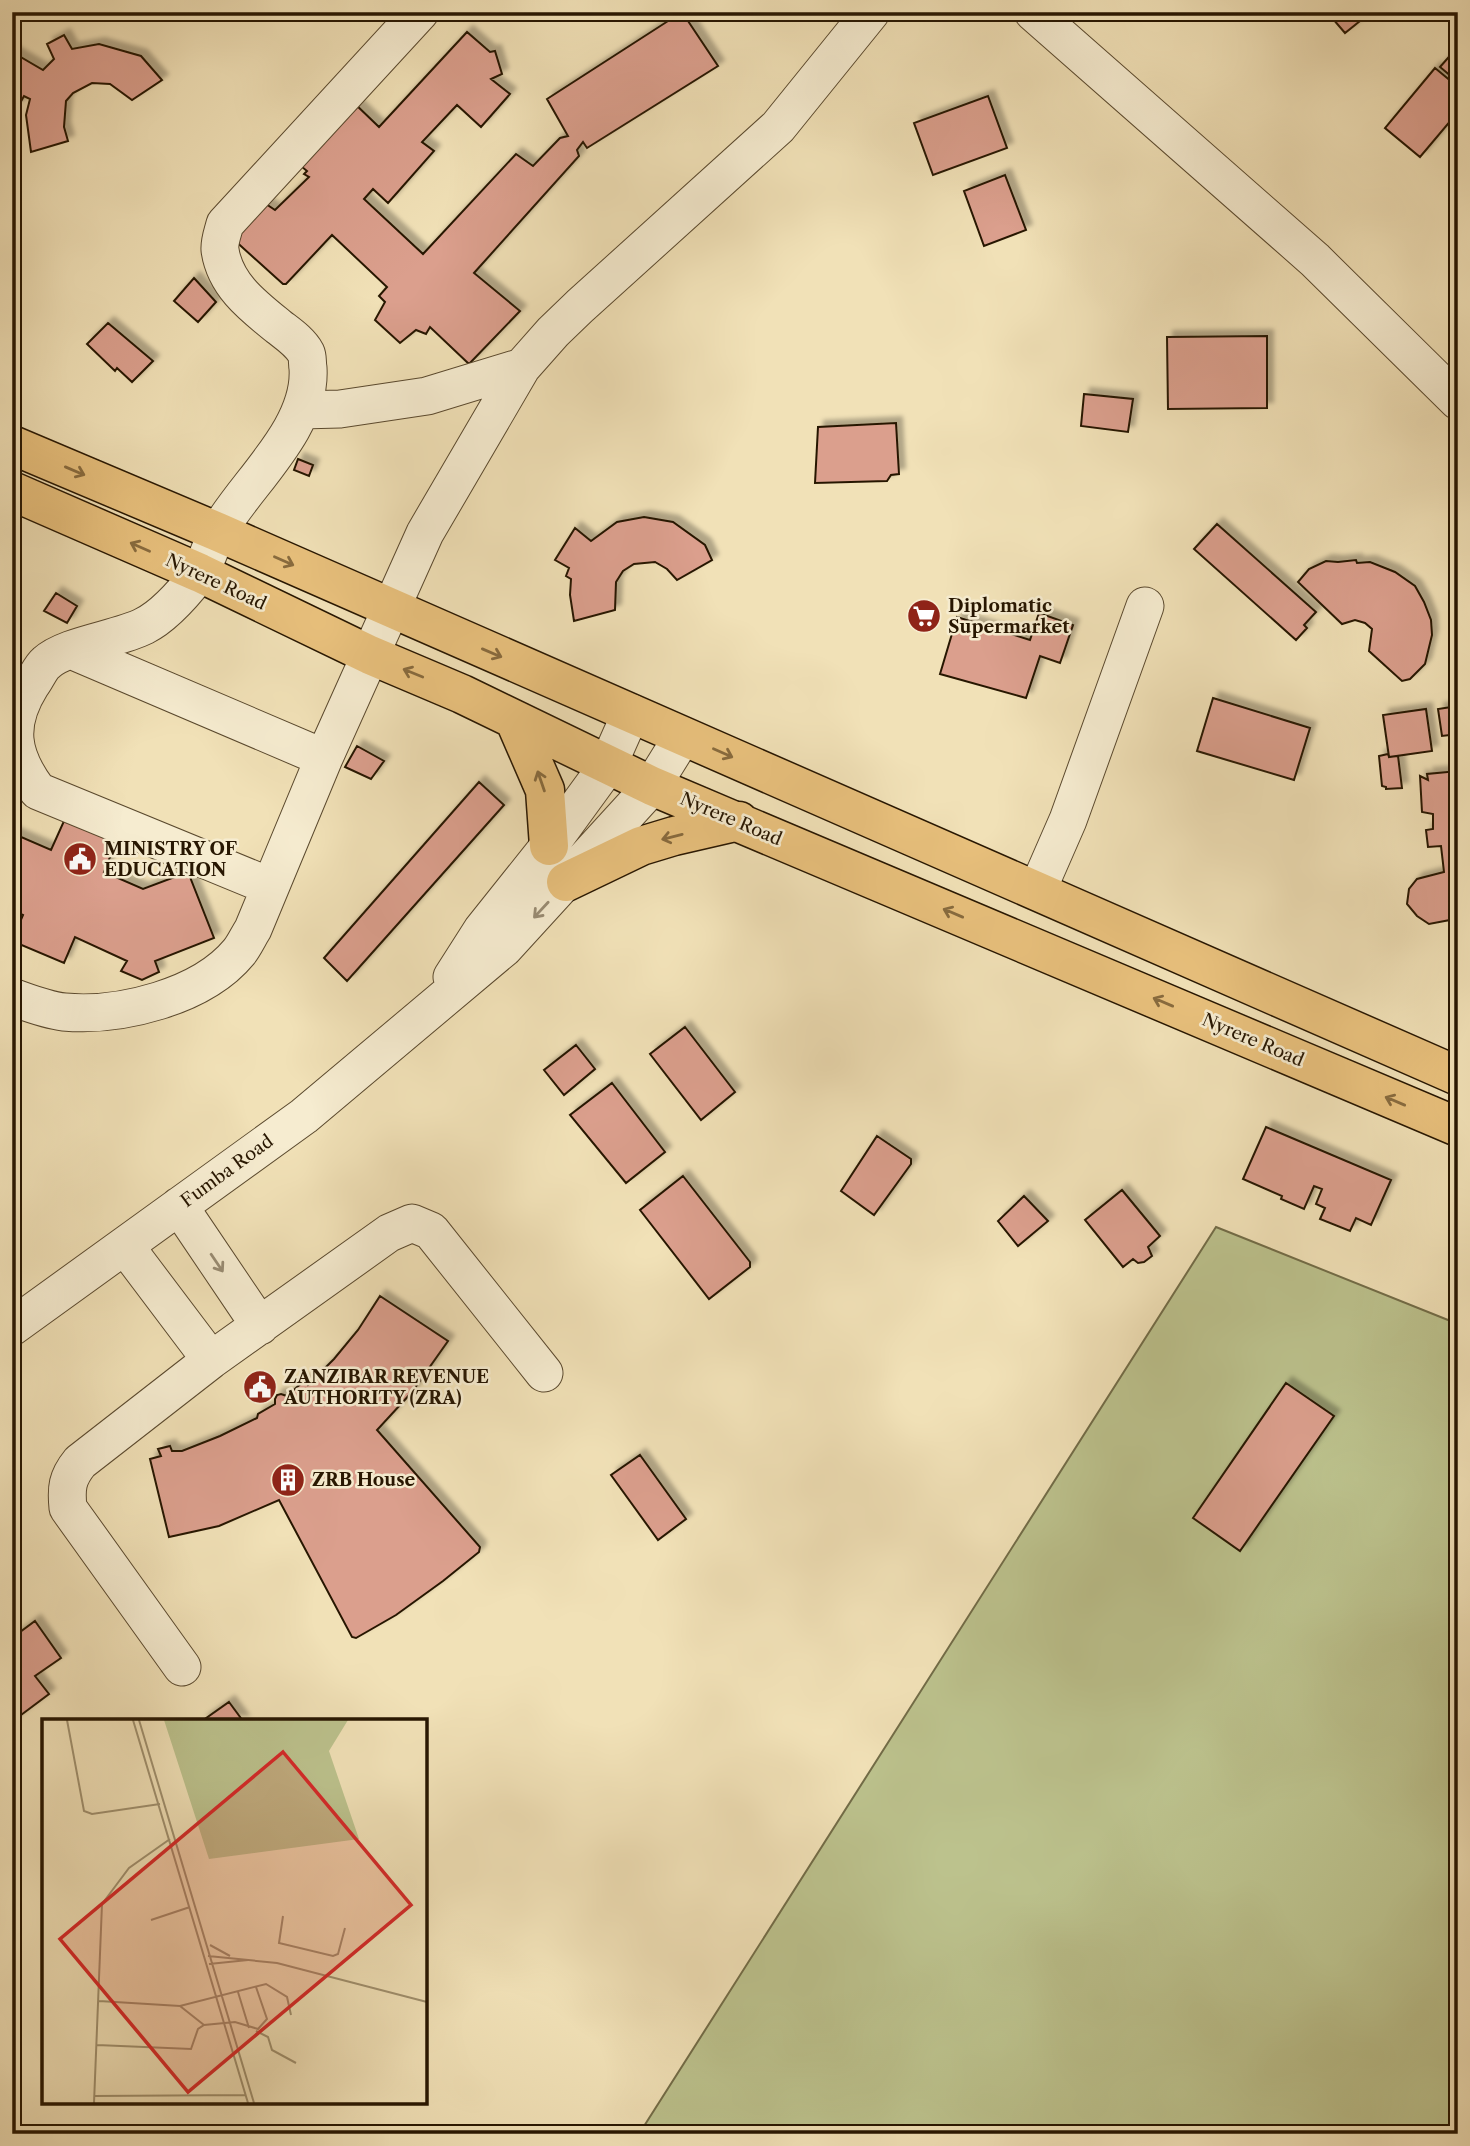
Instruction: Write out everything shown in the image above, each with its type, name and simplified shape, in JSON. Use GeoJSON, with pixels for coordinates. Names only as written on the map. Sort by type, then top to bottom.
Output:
{"type":"FeatureCollection","features":[{"type":"Feature","properties":{"kind":"main road"},"geometry":{"type":"LineString","coordinates":[[12,445],[218,532],[1458,1076]]}},
{"type":"Feature","properties":{"kind":"main road","name":"Nyrere Road"},"geometry":{"type":"LineString","coordinates":[[12,491],[200,573],[370,655],[462,694],[652,786],[1458,1127]]}},
{"type":"Feature","properties":{"kind":"main road"},"geometry":{"type":"LineString","coordinates":[[515,720],[545,790],[549,846]]}},
{"type":"Feature","properties":{"kind":"main road"},"geometry":{"type":"LineString","coordinates":[[566,882],[640,846],[739,821]]}},
{"type":"Feature","properties":{"kind":"street"},"geometry":{"type":"LineString","coordinates":[[12,680],[58,657],[148,625],[174,601],[200,573],[218,532],[301,410],[308,377],[307,354],[293,337],[242,295],[229,278],[219,247],[225,224],[420,12]]}},
{"type":"Feature","properties":{"kind":"street"},"geometry":{"type":"LineString","coordinates":[[12,997],[65,1012],[106,1012],[139,1006],[193,986],[213,975],[239,953],[253,929],[324,758],[425,533],[522,366],[571,315],[778,127],[871,12]]}},
{"type":"Feature","properties":{"kind":"street"},"geometry":{"type":"LineString","coordinates":[[1033,12],[1315,260],[1458,401]]}},
{"type":"Feature","properties":{"kind":"street"},"geometry":{"type":"LineString","coordinates":[[301,410],[340,409],[427,396],[522,366]]}},
{"type":"Feature","properties":{"kind":"street"},"geometry":{"type":"LineString","coordinates":[[1037,891],[1068,820],[1145,606]]}},
{"type":"Feature","properties":{"kind":"street"},"geometry":{"type":"LineString","coordinates":[[58,657],[324,758]]}},
{"type":"Feature","properties":{"kind":"street"},"geometry":{"type":"LineString","coordinates":[[58,657],[23,699],[13,737],[16,754],[25,774],[38,792],[269,886]]}},
{"type":"Feature","properties":{"kind":"street","name":"Fumba Road"},"geometry":{"type":"LineString","coordinates":[[435,1005],[482,930],[549,846],[608,765],[631,713]]}},
{"type":"Feature","properties":{"kind":"street","name":"Fumba Road"},"geometry":{"type":"LineString","coordinates":[[12,1327],[304,1116],[504,948],[652,786],[684,736]]}},
{"type":"Feature","properties":{"kind":"street"},"geometry":{"type":"LineString","coordinates":[[179,1206],[260,1326]]}},
{"type":"Feature","properties":{"kind":"street"},"geometry":{"type":"LineString","coordinates":[[182,1667],[68,1508],[66,1491],[69,1475],[80,1462],[211,1360],[388,1233],[412,1223],[431,1231],[544,1373]]}},
{"type":"Feature","properties":{"kind":"street"},"geometry":{"type":"LineString","coordinates":[[125,1245],[211,1360]]}},
{"type":"Feature","properties":{"kind":"green space"},"geometry":{"type":"Polygon","coordinates":[[[1216,1227],[1458,1324],[1458,2134],[639,2134],[1216,1227]]]}},
{"type":"Feature","properties":{"kind":"building"},"geometry":{"type":"Polygon","coordinates":[[[682,12],[718,66],[587,148],[583,142],[577,150],[579,156],[474,273],[520,311],[469,364],[430,327],[426,334],[416,330],[400,343],[375,320],[385,302],[379,296],[387,287],[332,235],[286,284],[232,238],[266,204],[275,210],[309,177],[304,174],[307,171],[296,162],[352,101],[379,127],[467,32],[490,52],[495,51],[502,74],[491,79],[510,94],[481,127],[457,105],[422,142],[434,151],[388,203],[373,189],[364,199],[423,254],[516,154],[533,166],[560,138],[568,136],[547,99],[682,12]]]}},
{"type":"Feature","properties":{"kind":"building"},"geometry":{"type":"Polygon","coordinates":[[[1327,12],[1369,12],[1370,13],[1345,33],[1327,12]]]}},
{"type":"Feature","properties":{"kind":"building"},"geometry":{"type":"Polygon","coordinates":[[[64,35],[72,49],[99,44],[141,56],[162,80],[132,100],[110,84],[92,83],[73,93],[66,101],[64,127],[68,141],[31,152],[26,115],[30,99],[24,96],[19,105],[12,106],[12,52],[43,70],[54,59],[47,44],[64,35]]]}},
{"type":"Feature","properties":{"kind":"building"},"geometry":{"type":"Polygon","coordinates":[[[1454,51],[1458,54],[1458,82],[1440,67],[1454,51]]]}},
{"type":"Feature","properties":{"kind":"building"},"geometry":{"type":"Polygon","coordinates":[[[1435,68],[1458,87],[1458,112],[1420,157],[1385,128],[1435,68]]]}},
{"type":"Feature","properties":{"kind":"building"},"geometry":{"type":"Polygon","coordinates":[[[988,96],[1007,148],[933,175],[914,123],[988,96]]]}},
{"type":"Feature","properties":{"kind":"building"},"geometry":{"type":"Polygon","coordinates":[[[1005,175],[1026,230],[984,246],[964,191],[1005,175]]]}},
{"type":"Feature","properties":{"kind":"building"},"geometry":{"type":"Polygon","coordinates":[[[194,278],[216,302],[198,322],[174,301],[194,278]]]}},
{"type":"Feature","properties":{"kind":"building"},"geometry":{"type":"Polygon","coordinates":[[[108,323],[153,361],[132,382],[117,368],[115,371],[87,344],[108,323]]]}},
{"type":"Feature","properties":{"kind":"building"},"geometry":{"type":"Polygon","coordinates":[[[1267,336],[1267,408],[1168,409],[1167,337],[1267,336]]]}},
{"type":"Feature","properties":{"kind":"building"},"geometry":{"type":"Polygon","coordinates":[[[1084,394],[1133,399],[1128,432],[1081,426],[1084,394]]]}},
{"type":"Feature","properties":{"kind":"building"},"geometry":{"type":"Polygon","coordinates":[[[896,423],[899,474],[891,475],[887,481],[815,483],[818,427],[896,423]]]}},
{"type":"Feature","properties":{"kind":"building"},"geometry":{"type":"Polygon","coordinates":[[[298,459],[313,465],[309,476],[294,470],[298,459]]]}},
{"type":"Feature","properties":{"kind":"building"},"geometry":{"type":"Polygon","coordinates":[[[644,517],[673,522],[705,545],[712,560],[677,580],[667,569],[655,562],[634,564],[623,571],[616,582],[615,610],[574,621],[570,595],[571,579],[566,576],[569,568],[555,560],[575,528],[591,541],[617,522],[644,517]]]}},
{"type":"Feature","properties":{"kind":"building"},"geometry":{"type":"Polygon","coordinates":[[[1217,524],[1316,612],[1304,625],[1307,628],[1296,640],[1194,549],[1217,524]]]}},
{"type":"Feature","properties":{"kind":"building"},"geometry":{"type":"Polygon","coordinates":[[[1356,560],[1357,563],[1370,562],[1395,572],[1415,586],[1424,602],[1431,620],[1432,635],[1425,664],[1410,679],[1402,681],[1369,651],[1372,629],[1355,620],[1342,624],[1298,582],[1309,569],[1326,561],[1356,560]]]}},
{"type":"Feature","properties":{"kind":"building"},"geometry":{"type":"Polygon","coordinates":[[[56,593],[77,606],[67,623],[44,611],[56,593]]]}},
{"type":"Feature","properties":{"kind":"building"},"geometry":{"type":"Polygon","coordinates":[[[1039,613],[1073,625],[1060,663],[1040,656],[1026,698],[940,674],[957,617],[1030,640],[1039,613]]]}},
{"type":"Feature","properties":{"kind":"building"},"geometry":{"type":"Polygon","coordinates":[[[1213,698],[1310,728],[1294,780],[1197,751],[1213,698]]]}},
{"type":"Feature","properties":{"kind":"building"},"geometry":{"type":"Polygon","coordinates":[[[1458,706],[1458,734],[1442,736],[1438,709],[1458,706]]]}},
{"type":"Feature","properties":{"kind":"building"},"geometry":{"type":"Polygon","coordinates":[[[1426,709],[1432,751],[1389,757],[1383,715],[1426,709]]]}},
{"type":"Feature","properties":{"kind":"building"},"geometry":{"type":"Polygon","coordinates":[[[357,746],[384,761],[371,779],[345,767],[357,746]]]}},
{"type":"Feature","properties":{"kind":"building"},"geometry":{"type":"Polygon","coordinates":[[[1388,754],[1389,757],[1398,756],[1402,788],[1386,789],[1382,786],[1379,756],[1388,754]]]}},
{"type":"Feature","properties":{"kind":"building"},"geometry":{"type":"Polygon","coordinates":[[[1458,771],[1458,938],[1452,937],[1450,920],[1429,924],[1417,916],[1407,904],[1409,889],[1417,879],[1444,872],[1441,846],[1428,847],[1426,830],[1433,829],[1433,814],[1422,812],[1420,776],[1428,780],[1427,774],[1458,771]]]}},
{"type":"Feature","properties":{"kind":"building"},"geometry":{"type":"Polygon","coordinates":[[[479,782],[504,805],[347,981],[324,958],[479,782]]]}},
{"type":"Feature","properties":{"kind":"building"},"geometry":{"type":"Polygon","coordinates":[[[64,821],[116,842],[104,872],[143,889],[188,872],[214,938],[155,961],[159,972],[142,980],[121,971],[127,961],[75,937],[64,963],[12,941],[23,915],[12,910],[12,833],[51,850],[64,821]]]}},
{"type":"Feature","properties":{"kind":"building"},"geometry":{"type":"Polygon","coordinates":[[[685,1027],[735,1092],[701,1120],[650,1054],[685,1027]]]}},
{"type":"Feature","properties":{"kind":"building"},"geometry":{"type":"Polygon","coordinates":[[[576,1045],[595,1069],[564,1095],[544,1070],[576,1045]]]}},
{"type":"Feature","properties":{"kind":"building"},"geometry":{"type":"Polygon","coordinates":[[[612,1083],[665,1152],[626,1183],[570,1115],[612,1083]]]}},
{"type":"Feature","properties":{"kind":"building"},"geometry":{"type":"Polygon","coordinates":[[[1266,1127],[1391,1180],[1371,1225],[1356,1218],[1350,1231],[1320,1219],[1325,1208],[1316,1204],[1322,1189],[1314,1186],[1304,1209],[1243,1179],[1266,1127]]]}},
{"type":"Feature","properties":{"kind":"building"},"geometry":{"type":"Polygon","coordinates":[[[877,1136],[911,1159],[911,1164],[874,1215],[841,1191],[877,1136]]]}},
{"type":"Feature","properties":{"kind":"building"},"geometry":{"type":"Polygon","coordinates":[[[683,1176],[750,1262],[750,1267],[709,1299],[640,1210],[683,1176]]]}},
{"type":"Feature","properties":{"kind":"building"},"geometry":{"type":"Polygon","coordinates":[[[1122,1190],[1160,1236],[1148,1247],[1152,1256],[1138,1263],[1133,1259],[1123,1267],[1085,1220],[1122,1190]]]}},
{"type":"Feature","properties":{"kind":"building"},"geometry":{"type":"Polygon","coordinates":[[[1024,1196],[1048,1221],[1018,1246],[998,1221],[1024,1196]]]}},
{"type":"Feature","properties":{"kind":"building","name":"ZRB House"},"geometry":{"type":"Polygon","coordinates":[[[380,1296],[448,1341],[412,1392],[377,1430],[480,1547],[479,1552],[443,1581],[396,1615],[356,1638],[352,1637],[279,1500],[219,1526],[169,1537],[150,1459],[161,1456],[158,1449],[170,1446],[172,1451],[182,1451],[220,1436],[257,1418],[258,1414],[275,1404],[277,1395],[287,1396],[305,1380],[308,1385],[358,1330],[380,1296]]]}},
{"type":"Feature","properties":{"kind":"building"},"geometry":{"type":"Polygon","coordinates":[[[1286,1383],[1334,1416],[1240,1551],[1193,1518],[1286,1383]]]}},
{"type":"Feature","properties":{"kind":"building"},"geometry":{"type":"Polygon","coordinates":[[[640,1455],[686,1519],[658,1540],[611,1475],[640,1455]]]}},
{"type":"Feature","properties":{"kind":"building"},"geometry":{"type":"Polygon","coordinates":[[[35,1621],[61,1658],[35,1676],[49,1694],[13,1721],[12,1726],[12,1638],[35,1621]]]}},
{"type":"Feature","properties":{"kind":"building"},"geometry":{"type":"Polygon","coordinates":[[[229,1702],[242,1719],[205,1719],[229,1702]]]}},
{"type":"Feature","properties":{"kind":"place","name":"Diplomatic Supermarket"},"geometry":{"type":"Point","coordinates":[924,616]}},
{"type":"Feature","properties":{"kind":"place","name":"MINISTRY OF EDUCATION"},"geometry":{"type":"Point","coordinates":[80,859]}},
{"type":"Feature","properties":{"kind":"place","name":"ZANZIBAR REVENUE AUTHORITY (ZRA)"},"geometry":{"type":"Point","coordinates":[260,1387]}},
{"type":"Feature","properties":{"kind":"place","name":"ZRB House"},"geometry":{"type":"Point","coordinates":[288,1480]}}]}
